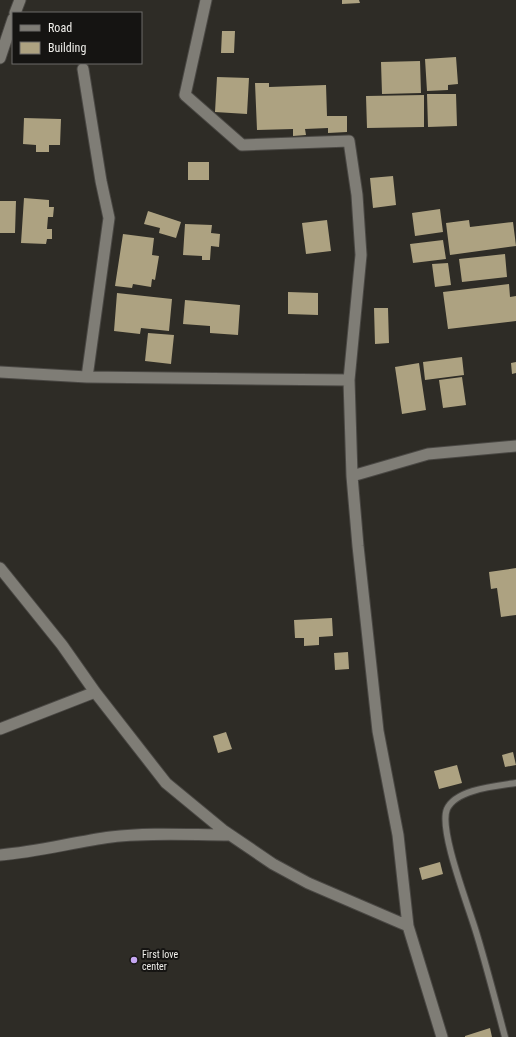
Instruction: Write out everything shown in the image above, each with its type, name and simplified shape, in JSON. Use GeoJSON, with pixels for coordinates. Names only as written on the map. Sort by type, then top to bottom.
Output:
{"type":"FeatureCollection","features":[{"type":"Feature","properties":{"kind":"street"},"geometry":{"type":"LineString","coordinates":[[15,12],[20,0]]}},
{"type":"Feature","properties":{"kind":"street"},"geometry":{"type":"LineString","coordinates":[[206,0],[185,95],[242,145],[349,141],[357,195],[361,255],[349,380],[352,476],[358,546],[378,731],[398,835],[408,926],[442,1037]]}},
{"type":"Feature","properties":{"kind":"street"},"geometry":{"type":"LineString","coordinates":[[0,58],[12,22]]}},
{"type":"Feature","properties":{"kind":"street"},"geometry":{"type":"LineString","coordinates":[[83,69],[101,182],[110,218],[87,377]]}},
{"type":"Feature","properties":{"kind":"street"},"geometry":{"type":"LineString","coordinates":[[0,372],[87,377],[349,380]]}},
{"type":"Feature","properties":{"kind":"street"},"geometry":{"type":"LineString","coordinates":[[352,476],[428,454],[516,446]]}},
{"type":"Feature","properties":{"kind":"street"},"geometry":{"type":"LineString","coordinates":[[0,568],[62,646],[95,692],[166,783],[202,814],[273,864],[295,876],[408,926]]}},
{"type":"Feature","properties":{"kind":"street"},"geometry":{"type":"LineString","coordinates":[[0,729],[95,692]]}},
{"type":"Feature","properties":{"kind":"street"},"geometry":{"type":"LineString","coordinates":[[0,855],[112,837],[152,834],[230,835]]}},
{"type":"Feature","properties":{"kind":"lane"},"geometry":{"type":"LineString","coordinates":[[506,1037],[477,934],[455,866],[447,834],[445,818],[447,809],[453,801],[466,793],[516,783]]}},
{"type":"Feature","properties":{"kind":"building"},"geometry":{"type":"Polygon","coordinates":[[[342,0],[359,0],[360,3],[342,4],[342,0]]]}},
{"type":"Feature","properties":{"kind":"building"},"geometry":{"type":"Polygon","coordinates":[[[222,31],[235,31],[234,53],[221,53],[222,31]]]}},
{"type":"Feature","properties":{"kind":"building"},"geometry":{"type":"Polygon","coordinates":[[[456,57],[458,84],[448,85],[448,90],[427,91],[425,59],[456,57]]]}},
{"type":"Feature","properties":{"kind":"building"},"geometry":{"type":"Polygon","coordinates":[[[420,61],[421,93],[382,94],[381,62],[420,61]]]}},
{"type":"Feature","properties":{"kind":"building"},"geometry":{"type":"Polygon","coordinates":[[[217,77],[249,78],[247,114],[215,112],[217,77]]]}},
{"type":"Feature","properties":{"kind":"building"},"geometry":{"type":"Polygon","coordinates":[[[255,83],[269,83],[269,87],[326,85],[327,116],[347,116],[347,132],[328,133],[328,128],[305,129],[306,135],[293,136],[293,129],[257,130],[255,83]]]}},
{"type":"Feature","properties":{"kind":"building"},"geometry":{"type":"Polygon","coordinates":[[[427,94],[456,94],[457,126],[428,127],[427,94]]]}},
{"type":"Feature","properties":{"kind":"building"},"geometry":{"type":"Polygon","coordinates":[[[424,95],[424,127],[367,128],[366,96],[424,95]]]}},
{"type":"Feature","properties":{"kind":"building"},"geometry":{"type":"Polygon","coordinates":[[[24,118],[61,119],[60,145],[49,145],[49,152],[36,152],[36,145],[23,144],[24,118]]]}},
{"type":"Feature","properties":{"kind":"building"},"geometry":{"type":"Polygon","coordinates":[[[188,162],[209,162],[209,180],[188,180],[188,162]]]}},
{"type":"Feature","properties":{"kind":"building"},"geometry":{"type":"Polygon","coordinates":[[[393,176],[396,205],[373,208],[370,178],[393,176]]]}},
{"type":"Feature","properties":{"kind":"building"},"geometry":{"type":"Polygon","coordinates":[[[24,198],[49,200],[49,207],[54,207],[53,217],[48,217],[47,229],[52,229],[52,239],[47,239],[46,244],[21,243],[24,198]]]}},
{"type":"Feature","properties":{"kind":"building"},"geometry":{"type":"Polygon","coordinates":[[[0,201],[16,201],[15,233],[0,233],[0,201]]]}},
{"type":"Feature","properties":{"kind":"building"},"geometry":{"type":"Polygon","coordinates":[[[440,209],[443,232],[415,236],[412,213],[440,209]]]}},
{"type":"Feature","properties":{"kind":"building"},"geometry":{"type":"Polygon","coordinates":[[[148,211],[181,222],[176,238],[159,233],[160,228],[144,224],[148,211]]]}},
{"type":"Feature","properties":{"kind":"building"},"geometry":{"type":"Polygon","coordinates":[[[327,220],[331,251],[306,254],[302,223],[327,220]]]}},
{"type":"Feature","properties":{"kind":"building"},"geometry":{"type":"Polygon","coordinates":[[[469,220],[470,227],[513,222],[516,246],[450,255],[446,223],[469,220]]]}},
{"type":"Feature","properties":{"kind":"building"},"geometry":{"type":"Polygon","coordinates":[[[185,224],[212,225],[211,233],[220,234],[219,247],[211,246],[210,260],[202,260],[202,256],[183,255],[185,224]]]}},
{"type":"Feature","properties":{"kind":"building"},"geometry":{"type":"Polygon","coordinates":[[[123,234],[154,238],[152,255],[159,256],[155,280],[152,279],[151,287],[133,284],[132,288],[115,286],[123,234]]]}},
{"type":"Feature","properties":{"kind":"building"},"geometry":{"type":"Polygon","coordinates":[[[443,240],[446,259],[413,263],[410,244],[443,240]]]}},
{"type":"Feature","properties":{"kind":"building"},"geometry":{"type":"Polygon","coordinates":[[[505,254],[507,277],[462,282],[459,259],[505,254]]]}},
{"type":"Feature","properties":{"kind":"building"},"geometry":{"type":"Polygon","coordinates":[[[448,263],[451,285],[435,287],[432,264],[448,263]]]}},
{"type":"Feature","properties":{"kind":"building"},"geometry":{"type":"Polygon","coordinates":[[[509,284],[510,297],[516,296],[516,321],[448,329],[443,292],[509,284]]]}},
{"type":"Feature","properties":{"kind":"building"},"geometry":{"type":"Polygon","coordinates":[[[288,292],[318,293],[318,315],[288,314],[288,292]]]}},
{"type":"Feature","properties":{"kind":"building"},"geometry":{"type":"Polygon","coordinates":[[[117,293],[172,299],[169,331],[141,328],[140,334],[114,331],[117,293]]]}},
{"type":"Feature","properties":{"kind":"building"},"geometry":{"type":"Polygon","coordinates":[[[185,300],[240,305],[238,335],[210,333],[210,326],[183,324],[185,300]]]}},
{"type":"Feature","properties":{"kind":"building"},"geometry":{"type":"Polygon","coordinates":[[[374,308],[388,308],[389,343],[375,344],[374,308]]]}},
{"type":"Feature","properties":{"kind":"building"},"geometry":{"type":"Polygon","coordinates":[[[148,333],[174,335],[171,364],[145,361],[148,333]]]}},
{"type":"Feature","properties":{"kind":"building"},"geometry":{"type":"Polygon","coordinates":[[[462,357],[464,375],[425,380],[423,362],[462,357]]]}},
{"type":"Feature","properties":{"kind":"building"},"geometry":{"type":"Polygon","coordinates":[[[516,362],[516,373],[512,374],[511,363],[516,362]]]}},
{"type":"Feature","properties":{"kind":"building"},"geometry":{"type":"Polygon","coordinates":[[[419,363],[426,410],[402,414],[395,367],[419,363]]]}},
{"type":"Feature","properties":{"kind":"building"},"geometry":{"type":"Polygon","coordinates":[[[462,377],[466,405],[443,408],[439,380],[462,377]]]}},
{"type":"Feature","properties":{"kind":"building"},"geometry":{"type":"Polygon","coordinates":[[[516,568],[516,615],[501,617],[497,588],[491,589],[489,572],[516,568]]]}},
{"type":"Feature","properties":{"kind":"building"},"geometry":{"type":"Polygon","coordinates":[[[332,618],[333,636],[319,637],[319,645],[304,646],[304,638],[295,638],[294,620],[332,618]]]}},
{"type":"Feature","properties":{"kind":"building"},"geometry":{"type":"Polygon","coordinates":[[[348,652],[349,669],[335,670],[334,653],[348,652]]]}},
{"type":"Feature","properties":{"kind":"building"},"geometry":{"type":"Polygon","coordinates":[[[226,732],[232,749],[218,753],[213,736],[226,732]]]}},
{"type":"Feature","properties":{"kind":"building"},"geometry":{"type":"Polygon","coordinates":[[[513,752],[516,765],[505,767],[502,755],[513,752]]]}},
{"type":"Feature","properties":{"kind":"building"},"geometry":{"type":"Polygon","coordinates":[[[457,765],[462,783],[439,789],[434,771],[457,765]]]}},
{"type":"Feature","properties":{"kind":"building"},"geometry":{"type":"Polygon","coordinates":[[[440,862],[443,874],[422,880],[419,868],[440,862]]]}},
{"type":"Feature","properties":{"kind":"building"},"geometry":{"type":"Polygon","coordinates":[[[490,1028],[492,1037],[465,1037],[465,1036],[490,1028]]]}},
{"type":"Feature","properties":{"kind":"place","name":"First love center"},"geometry":{"type":"Point","coordinates":[134,960]}}]}
